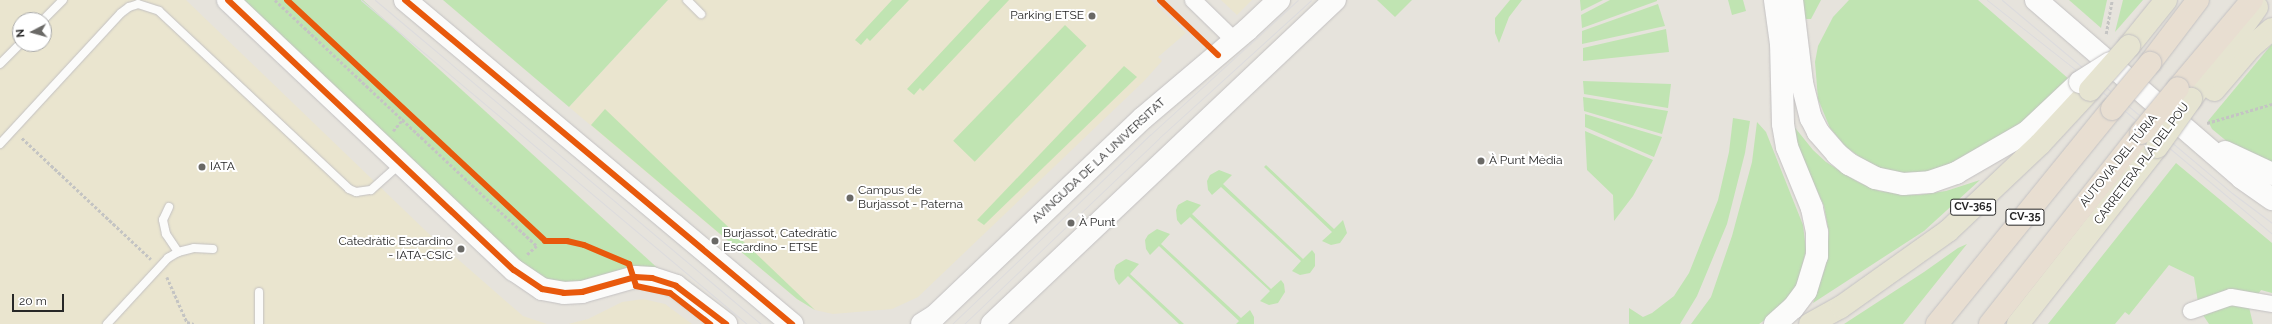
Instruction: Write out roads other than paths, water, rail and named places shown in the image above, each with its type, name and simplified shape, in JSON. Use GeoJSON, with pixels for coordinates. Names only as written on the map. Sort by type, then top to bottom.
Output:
{"type":"FeatureCollection","features":[{"type":"Feature","properties":{"kind":"highway","name":"CV-35"},"geometry":{"type":"LineString","coordinates":[[1937,324],[2150,63],[2198,0]]}},
{"type":"Feature","properties":{"kind":"highway","name":"AUTOVIA DEL TÚRIA"},"geometry":{"type":"LineString","coordinates":[[1990,324],[2149,140],[2192,112],[2252,0]]}},
{"type":"Feature","properties":{"kind":"main road","name":"CV-365"},"geometry":{"type":"LineString","coordinates":[[1810,324],[1841,307],[1948,231],[2040,144],[2085,86],[2123,53],[2166,0]]}},
{"type":"Feature","properties":{"kind":"main road","name":"CARRETERA PLA DEL POU"},"geometry":{"type":"LineString","coordinates":[[2018,324],[2149,140],[2192,112],[2262,0]]}},
{"type":"Feature","properties":{"kind":"main road"},"geometry":{"type":"LineString","coordinates":[[2192,112],[2250,48],[2272,29]]}},
{"type":"Feature","properties":{"kind":"street"},"geometry":{"type":"LineString","coordinates":[[228,0],[402,162],[514,270],[542,289],[564,293],[582,292],[635,277],[652,278],[676,286],[726,324]]}},
{"type":"Feature","properties":{"kind":"street"},"geometry":{"type":"LineString","coordinates":[[405,0],[792,324]]}},
{"type":"Feature","properties":{"kind":"street"},"geometry":{"type":"LineString","coordinates":[[1193,0],[1235,41]]}},
{"type":"Feature","properties":{"kind":"street","name":"AVINGUDA DE LA UNIVERSITAT"},"geometry":{"type":"LineString","coordinates":[[922,324],[935,316],[1143,118],[1235,41],[1279,0]]}},
{"type":"Feature","properties":{"kind":"street"},"geometry":{"type":"LineString","coordinates":[[992,324],[1335,0]]}},
{"type":"Feature","properties":{"kind":"street"},"geometry":{"type":"LineString","coordinates":[[1775,0],[1781,44],[1783,124],[1787,147],[1812,208],[1817,232],[1817,256],[1806,291],[1793,308],[1775,324]]}},
{"type":"Feature","properties":{"kind":"street"},"geometry":{"type":"LineString","coordinates":[[1792,0],[1802,83],[1811,118],[1818,132],[1837,154],[1849,164],[1875,178],[1903,184],[1923,182],[1956,173],[2027,132],[2085,86]]}},
{"type":"Feature","properties":{"kind":"street"},"geometry":{"type":"LineString","coordinates":[[2036,0],[2192,112],[2272,174]]}},
{"type":"Feature","properties":{"kind":"street"},"geometry":{"type":"LineString","coordinates":[[2192,112],[2270,197]]}},
{"type":"Feature","properties":{"kind":"street"},"geometry":{"type":"LineString","coordinates":[[2191,311],[2231,297],[2272,304]]}},
{"type":"Feature","properties":{"kind":"lane"},"geometry":{"type":"LineString","coordinates":[[51,12],[63,0]]}},
{"type":"Feature","properties":{"kind":"lane"},"geometry":{"type":"LineString","coordinates":[[687,0],[701,14]]}},
{"type":"Feature","properties":{"kind":"lane"},"geometry":{"type":"LineString","coordinates":[[0,144],[121,13],[129,7],[146,5],[159,11],[349,190],[356,192],[371,190],[402,162]]}},
{"type":"Feature","properties":{"kind":"lane"},"geometry":{"type":"LineString","coordinates":[[0,64],[12,52]]}},
{"type":"Feature","properties":{"kind":"lane"},"geometry":{"type":"LineString","coordinates":[[169,206],[163,220],[166,234],[178,252]]}},
{"type":"Feature","properties":{"kind":"lane"},"geometry":{"type":"LineString","coordinates":[[107,324],[160,266],[178,252],[194,248],[213,249]]}},
{"type":"Feature","properties":{"kind":"lane"},"geometry":{"type":"LineString","coordinates":[[258,292],[259,324]]}},
{"type":"Feature","properties":{"kind":"tram line"},"geometry":{"type":"LineString","coordinates":[[361,0],[747,324]]}},
{"type":"Feature","properties":{"kind":"tram line"},"geometry":{"type":"LineString","coordinates":[[375,0],[761,324]]}},
{"type":"Feature","properties":{"kind":"tram line"},"geometry":{"type":"LineString","coordinates":[[952,324],[1150,135],[1298,0]]}},
{"type":"Feature","properties":{"kind":"tram line"},"geometry":{"type":"LineString","coordinates":[[964,324],[1159,138],[1311,0]]}},
{"type":"Feature","properties":{"kind":"tram line"},"geometry":{"type":"LineString","coordinates":[[1987,0],[2076,70],[2272,234]]}},
{"type":"Feature","properties":{"kind":"tram line"},"geometry":{"type":"LineString","coordinates":[[2002,0],[2232,193],[2272,223]]}},
{"type":"Feature","properties":{"kind":"place","name":"Parking ETSE"},"geometry":{"type":"Point","coordinates":[1092,16]}},
{"type":"Feature","properties":{"kind":"place","name":"À Punt Mèdia"},"geometry":{"type":"Point","coordinates":[1481,161]}},
{"type":"Feature","properties":{"kind":"place","name":"IATA"},"geometry":{"type":"Point","coordinates":[202,167]}},
{"type":"Feature","properties":{"kind":"place","name":"Campus de Burjassot - Paterna"},"geometry":{"type":"Point","coordinates":[850,198]}},
{"type":"Feature","properties":{"kind":"place","name":"À Punt"},"geometry":{"type":"Point","coordinates":[1071,223]}},
{"type":"Feature","properties":{"kind":"place","name":"Burjassot, Catedràtic Escardino - ETSE"},"geometry":{"type":"Point","coordinates":[715,241]}},
{"type":"Feature","properties":{"kind":"place","name":"Catedràtic Escardino - IATA-CSIC"},"geometry":{"type":"Point","coordinates":[461,249]}}]}
